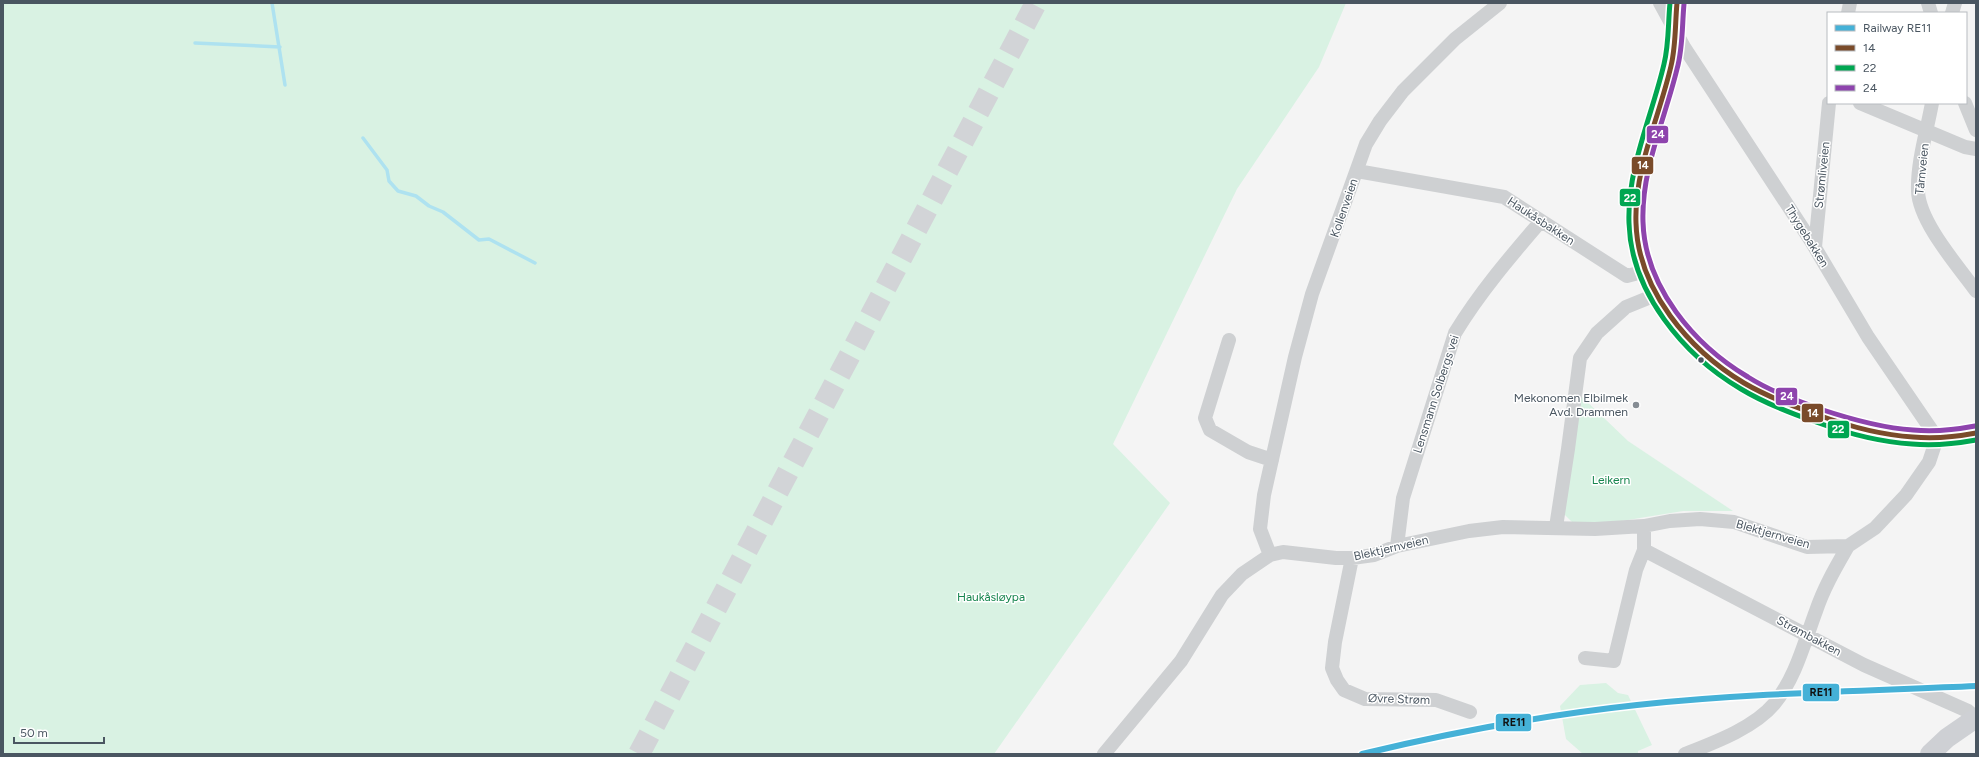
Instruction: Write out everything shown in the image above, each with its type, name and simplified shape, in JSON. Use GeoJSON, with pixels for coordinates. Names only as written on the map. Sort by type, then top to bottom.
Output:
{"type":"FeatureCollection","features":[{"type":"Feature","properties":{"kind":"main road"},"geometry":{"type":"LineString","coordinates":[[1677,3],[1684,41],[1672,65],[1654,127],[1638,192],[1636,224],[1639,249],[1646,271],[1658,294],[1685,334],[1736,378],[1767,395],[1830,420],[1861,429],[1898,437],[1937,438],[1976,434]]}},
{"type":"Feature","properties":{"kind":"main road"},"geometry":{"type":"LineString","coordinates":[[1930,754],[1947,738],[1976,718]]}},
{"type":"Feature","properties":{"kind":"street","name":"Kollenveien"},"geometry":{"type":"LineString","coordinates":[[1270,555],[1260,529],[1264,495],[1295,357],[1312,294],[1366,144],[1380,121],[1403,91],[1455,38],[1500,3]]}},
{"type":"Feature","properties":{"kind":"street","name":"Thygebakken"},"geometry":{"type":"LineString","coordinates":[[1660,3],[1815,247],[1868,337],[1937,438]]}},
{"type":"Feature","properties":{"kind":"street","name":"Strømliveien"},"geometry":{"type":"LineString","coordinates":[[1815,247],[1829,104]]}},
{"type":"Feature","properties":{"kind":"street"},"geometry":{"type":"LineString","coordinates":[[1862,104],[1965,147],[1976,149]]}},
{"type":"Feature","properties":{"kind":"street","name":"Tårnveien"},"geometry":{"type":"LineString","coordinates":[[1932,104],[1918,191],[1922,211],[1938,238],[1976,291]]}},
{"type":"Feature","properties":{"kind":"street"},"geometry":{"type":"LineString","coordinates":[[1965,104],[1976,130]]}},
{"type":"Feature","properties":{"kind":"street","name":"Haukåsbakken"},"geometry":{"type":"LineString","coordinates":[[1357,171],[1504,197],[1627,276],[1646,271]]}},
{"type":"Feature","properties":{"kind":"street","name":"Lensmann Solbergs vei"},"geometry":{"type":"LineString","coordinates":[[1397,546],[1403,498],[1455,333],[1469,309],[1495,274],[1541,221]]}},
{"type":"Feature","properties":{"kind":"street"},"geometry":{"type":"LineString","coordinates":[[1556,527],[1580,358],[1596,334],[1626,307],[1658,294]]}},
{"type":"Feature","properties":{"kind":"street"},"geometry":{"type":"LineString","coordinates":[[1229,340],[1205,418],[1210,430],[1248,452],[1272,460]]}},
{"type":"Feature","properties":{"kind":"street"},"geometry":{"type":"LineString","coordinates":[[1685,754],[1717,742],[1748,725],[1774,705],[1793,675],[1830,578],[1848,546],[1875,528],[1906,495],[1929,462],[1937,438]]}},
{"type":"Feature","properties":{"kind":"street","name":"Blektjernveien"},"geometry":{"type":"LineString","coordinates":[[1104,754],[1181,661],[1222,594],[1242,574],[1270,555],[1283,552],[1336,558],[1352,558],[1374,555],[1397,546],[1469,531],[1503,527],[1594,529],[1644,526],[1670,521],[1700,519],[1734,522],[1807,546],[1848,546]]}},
{"type":"Feature","properties":{"kind":"street"},"geometry":{"type":"LineString","coordinates":[[1585,658],[1614,661],[1636,570],[1644,550],[1644,526]]}},
{"type":"Feature","properties":{"kind":"street","name":"Strømbakken"},"geometry":{"type":"LineString","coordinates":[[1644,550],[1864,665],[1968,711],[1976,718]]}},
{"type":"Feature","properties":{"kind":"street","name":"Øvre Strøm"},"geometry":{"type":"LineString","coordinates":[[1352,558],[1335,642],[1332,668],[1337,680],[1344,690],[1365,699],[1436,700],[1470,712]]}},
{"type":"Feature","properties":{"kind":"green space","name":"Haukåsløypa"},"geometry":{"type":"Polygon","coordinates":[[[3,3],[1346,3],[1319,67],[1237,189],[1113,444],[1170,503],[994,754],[3,754],[3,3]]]}},
{"type":"Feature","properties":{"kind":"green space","name":"Leikern"},"geometry":{"type":"Polygon","coordinates":[[[1581,396],[1628,441],[1733,511],[1683,511],[1597,525],[1572,522],[1562,512],[1581,396]]]}},
{"type":"Feature","properties":{"kind":"green space"},"geometry":{"type":"Polygon","coordinates":[[[1606,683],[1618,693],[1628,695],[1652,745],[1638,751],[1638,754],[1583,754],[1566,739],[1560,706],[1580,685],[1606,683]]]}},
{"type":"Feature","properties":{"kind":"waterway"},"geometry":{"type":"LineString","coordinates":[[272,3],[285,85]]}},
{"type":"Feature","properties":{"kind":"waterway"},"geometry":{"type":"LineString","coordinates":[[195,43],[280,47]]}},
{"type":"Feature","properties":{"kind":"waterway"},"geometry":{"type":"LineString","coordinates":[[363,138],[387,170],[389,181],[398,191],[416,196],[429,206],[443,212],[479,240],[489,239],[535,263]]}},
{"type":"Feature","properties":{"kind":"tunnel"},"geometry":{"type":"LineString","coordinates":[[639,754],[1036,3]]}},
{"type":"Feature","properties":{"kind":"rail line","name":"RE11"},"geometry":{"type":"LineString","coordinates":[[1362,754],[1430,738],[1499,725],[1637,705],[1764,695],[1976,686]]}},
{"type":"Feature","properties":{"kind":"transit line","name":"22"},"geometry":{"type":"LineString","coordinates":[[1670,3],[1666,56],[1641,142],[1629,203],[1629,223],[1632,249],[1639,273],[1650,297],[1664,319],[1681,340],[1699,358],[1720,375],[1750,394],[1806,419],[1839,430],[1900,443],[1928,445],[1952,444],[1976,440]]}},
{"type":"Feature","properties":{"kind":"transit line","name":"14"},"geometry":{"type":"LineString","coordinates":[[1677,3],[1673,58],[1643,163],[1636,203],[1636,223],[1639,248],[1646,272],[1670,316],[1686,336],[1704,354],[1724,369],[1753,388],[1790,405],[1841,423],[1901,436],[1937,438],[1976,433]]}},
{"type":"Feature","properties":{"kind":"transit line","name":"24"},"geometry":{"type":"LineString","coordinates":[[1684,4],[1679,61],[1650,164],[1643,203],[1643,222],[1646,246],[1653,269],[1663,291],[1676,312],[1692,331],[1728,364],[1765,387],[1801,402],[1854,420],[1901,429],[1936,431],[1975,426]]}},
{"type":"Feature","properties":{"kind":"place","name":"Mekonomen Elbilmek Avd. Drammen"},"geometry":{"type":"Point","coordinates":[1636,405]}}]}
